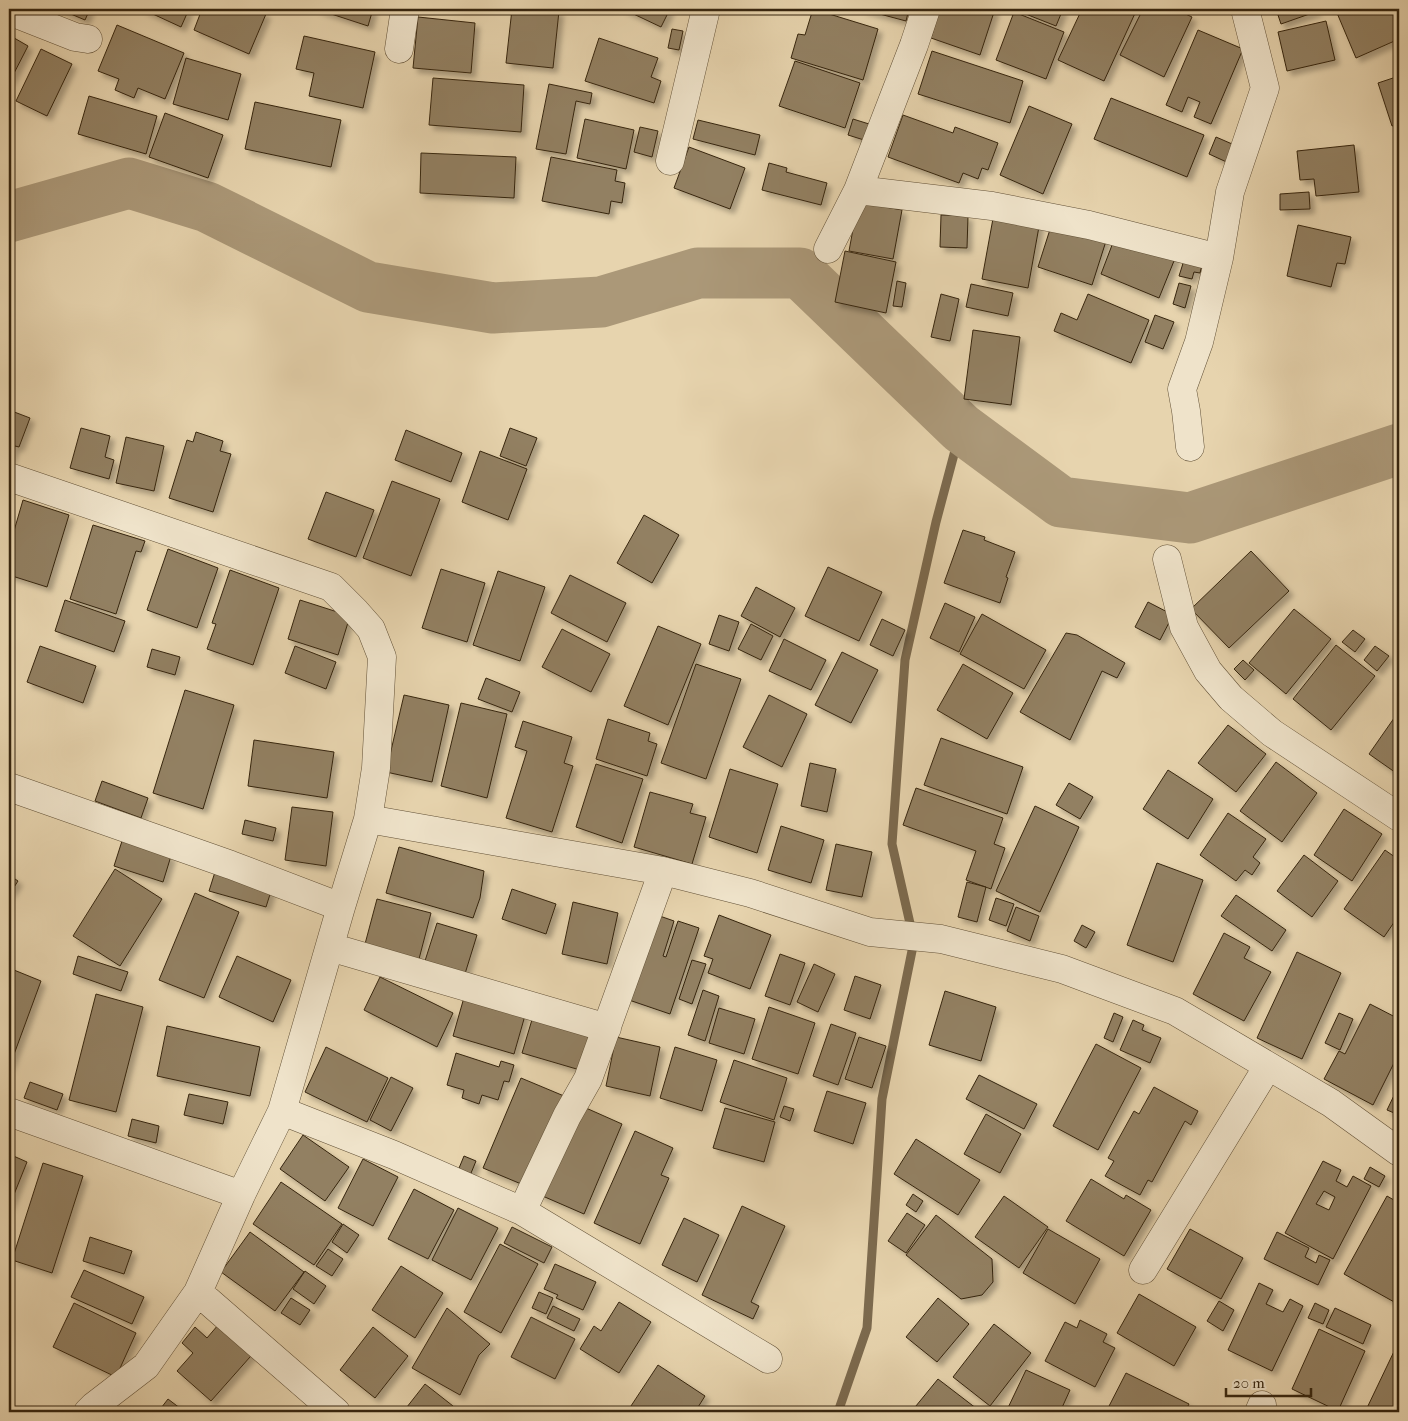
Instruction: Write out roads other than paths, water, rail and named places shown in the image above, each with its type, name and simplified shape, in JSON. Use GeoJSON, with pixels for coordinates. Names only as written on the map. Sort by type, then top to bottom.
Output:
{"type":"FeatureCollection","features":[{"type":"Feature","properties":{"kind":"street"},"geometry":{"type":"LineString","coordinates":[[399,49],[405,9]]}},
{"type":"Feature","properties":{"kind":"street"},"geometry":{"type":"LineString","coordinates":[[670,161],[706,9]]}},
{"type":"Feature","properties":{"kind":"street"},"geometry":{"type":"LineString","coordinates":[[828,249],[858,190],[926,9]]}},
{"type":"Feature","properties":{"kind":"street"},"geometry":{"type":"LineString","coordinates":[[1190,447],[1182,388],[1199,342],[1219,258],[1230,192],[1265,88],[1246,9]]}},
{"type":"Feature","properties":{"kind":"street"},"geometry":{"type":"LineString","coordinates":[[9,11],[75,37],[88,39]]}},
{"type":"Feature","properties":{"kind":"street"},"geometry":{"type":"LineString","coordinates":[[858,190],[992,206],[1089,225],[1219,258]]}},
{"type":"Feature","properties":{"kind":"street"},"geometry":{"type":"LineString","coordinates":[[9,476],[331,587],[371,629],[382,657],[376,768],[368,819],[282,1111],[241,1195],[198,1292],[146,1366],[88,1412]]}},
{"type":"Feature","properties":{"kind":"street"},"geometry":{"type":"LineString","coordinates":[[1167,560],[1184,627],[1208,671],[1231,698],[1272,733],[1399,817]]}},
{"type":"Feature","properties":{"kind":"street"},"geometry":{"type":"LineString","coordinates":[[9,787],[231,865],[341,907]]}},
{"type":"Feature","properties":{"kind":"street"},"geometry":{"type":"LineString","coordinates":[[368,819],[663,871],[750,893],[870,932],[941,938],[1062,969],[1175,1011],[1331,1103],[1399,1152]]}},
{"type":"Feature","properties":{"kind":"street"},"geometry":{"type":"LineString","coordinates":[[522,1211],[567,1116],[588,1079],[608,1028],[663,871]]}},
{"type":"Feature","properties":{"kind":"street"},"geometry":{"type":"LineString","coordinates":[[330,947],[608,1028]]}},
{"type":"Feature","properties":{"kind":"street"},"geometry":{"type":"LineString","coordinates":[[1144,1270],[1268,1066]]}},
{"type":"Feature","properties":{"kind":"street"},"geometry":{"type":"LineString","coordinates":[[282,1111],[394,1155],[522,1211],[768,1359]]}},
{"type":"Feature","properties":{"kind":"street"},"geometry":{"type":"LineString","coordinates":[[9,1112],[241,1195]]}},
{"type":"Feature","properties":{"kind":"street"},"geometry":{"type":"LineString","coordinates":[[198,1292],[336,1412]]}},
{"type":"Feature","properties":{"kind":"waterway"},"geometry":{"type":"LineString","coordinates":[[9,217],[129,183],[207,207],[368,287],[493,308],[601,302],[698,273],[800,273],[961,428],[1061,502],[1190,518],[1399,449]]}},
{"type":"Feature","properties":{"kind":"waterway"},"geometry":{"type":"LineString","coordinates":[[838,1412],[867,1328],[882,1099],[914,941],[892,844],[905,660],[936,522],[961,428]]}}]}
